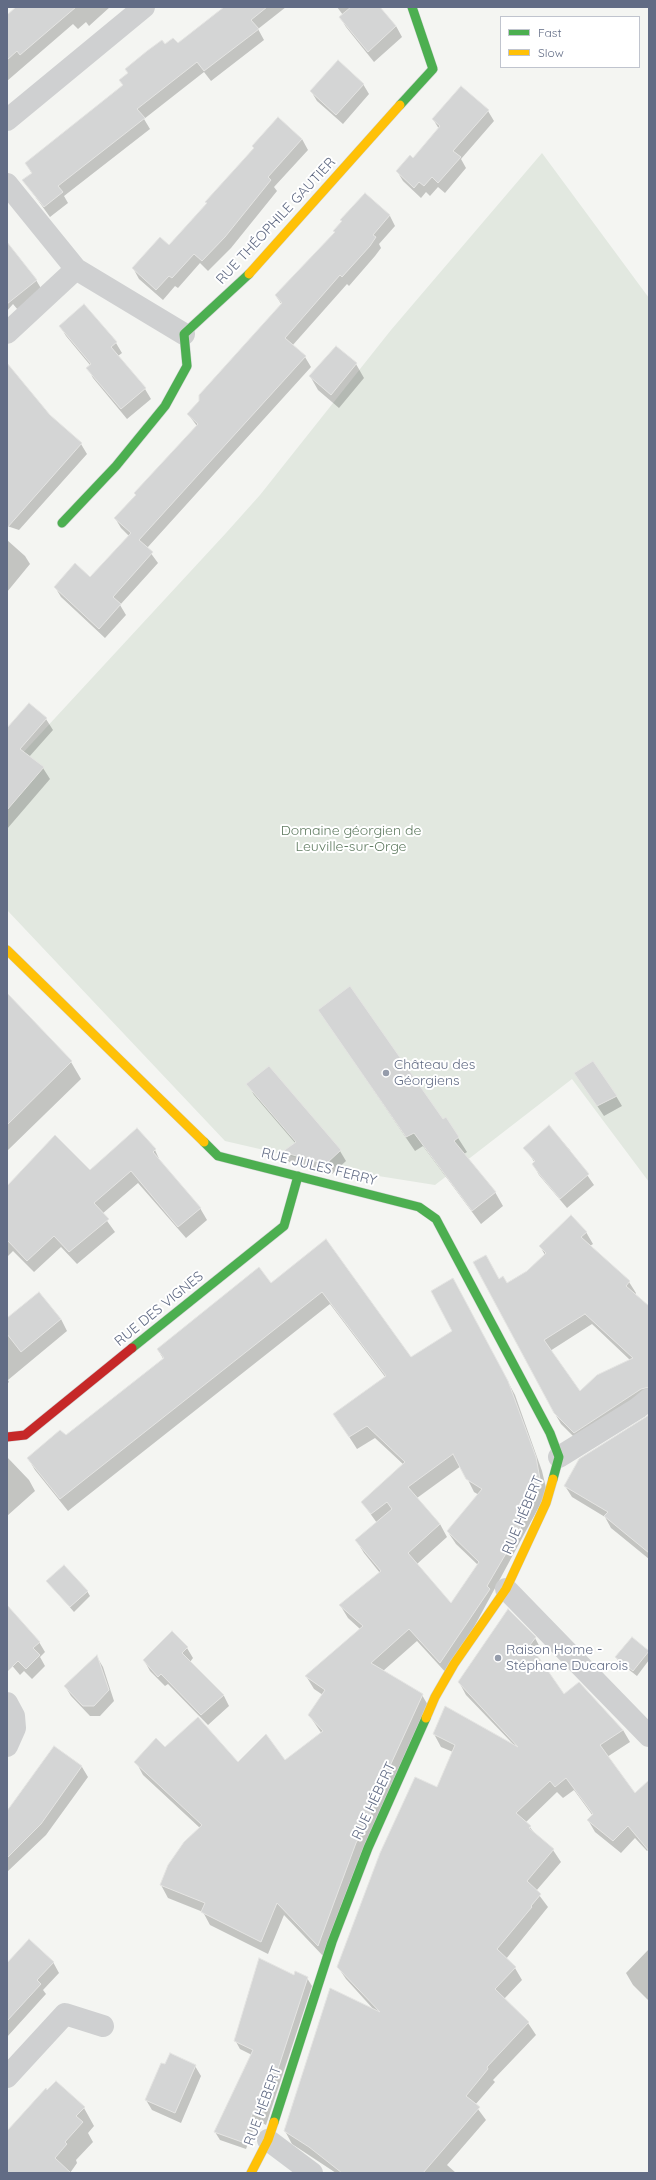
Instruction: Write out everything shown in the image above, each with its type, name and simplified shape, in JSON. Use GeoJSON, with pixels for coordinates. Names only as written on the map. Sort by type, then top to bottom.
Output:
{"type":"FeatureCollection","features":[{"type":"Feature","properties":{"kind":"street"},"geometry":{"type":"LineString","coordinates":[[7,120],[144,7]]}},
{"type":"Feature","properties":{"kind":"street","name":"RUE THÉOPHILE GAUTIER"},"geometry":{"type":"LineString","coordinates":[[184,334],[246,277],[433,68],[412,7]]}},
{"type":"Feature","properties":{"kind":"street"},"geometry":{"type":"LineString","coordinates":[[7,184],[76,269],[184,334],[187,366],[165,406],[116,466],[62,523]]}},
{"type":"Feature","properties":{"kind":"street"},"geometry":{"type":"LineString","coordinates":[[7,333],[76,269]]}},
{"type":"Feature","properties":{"kind":"street","name":"RUE JULES FERRY"},"geometry":{"type":"LineString","coordinates":[[7,950],[218,1156],[419,1206],[436,1219],[550,1433],[559,1457]]}},
{"type":"Feature","properties":{"kind":"street"},"geometry":{"type":"LineString","coordinates":[[14,974],[26,969]]}},
{"type":"Feature","properties":{"kind":"street","name":"RUE DES VIGNES"},"geometry":{"type":"LineString","coordinates":[[7,1437],[25,1435],[284,1226],[298,1176]]}},
{"type":"Feature","properties":{"kind":"street"},"geometry":{"type":"LineString","coordinates":[[559,1457],[638,1408],[649,1399]]}},
{"type":"Feature","properties":{"kind":"street","name":"RUE HÉBERT"},"geometry":{"type":"LineString","coordinates":[[251,2173],[268,2140],[332,1942],[368,1848],[396,1789],[435,1697],[454,1664],[506,1589],[546,1503],[559,1457]]}},
{"type":"Feature","properties":{"kind":"street"},"geometry":{"type":"LineString","coordinates":[[506,1589],[649,1736]]}},
{"type":"Feature","properties":{"kind":"street"},"geometry":{"type":"LineString","coordinates":[[7,1703],[14,1716],[15,1728],[7,1746]]}},
{"type":"Feature","properties":{"kind":"street"},"geometry":{"type":"LineString","coordinates":[[7,2077],[65,2014],[103,2026]]}},
{"type":"Feature","properties":{"kind":"street"},"geometry":{"type":"LineString","coordinates":[[268,2140],[312,2173]]}},
{"type":"Feature","properties":{"kind":"green space","name":"Domaine géorgien de Leuville-sur-Orge"},"geometry":{"type":"Polygon","coordinates":[[[542,153],[649,298],[649,1182],[572,1079],[435,1185],[372,1175],[225,1141],[7,910],[7,770],[260,495],[391,330],[542,153]]]}},
{"type":"Feature","properties":{"kind":"building"},"geometry":{"type":"Polygon","coordinates":[[[16,7],[76,7],[20,55],[17,51],[7,60],[7,15],[16,7]]]}},
{"type":"Feature","properties":{"kind":"building"},"geometry":{"type":"Polygon","coordinates":[[[224,7],[267,7],[251,20],[259,29],[204,71],[197,62],[137,109],[145,118],[58,186],[63,192],[44,207],[22,180],[32,173],[25,163],[123,85],[119,80],[128,73],[125,69],[147,51],[162,40],[165,44],[173,38],[178,43],[224,7]]]}},
{"type":"Feature","properties":{"kind":"building"},"geometry":{"type":"Polygon","coordinates":[[[351,7],[380,7],[396,26],[368,52],[339,17],[351,7]]]}},
{"type":"Feature","properties":{"kind":"building"},"geometry":{"type":"Polygon","coordinates":[[[338,60],[364,84],[336,115],[310,91],[338,60]]]}},
{"type":"Feature","properties":{"kind":"building"},"geometry":{"type":"Polygon","coordinates":[[[461,86],[489,110],[453,151],[461,157],[438,183],[432,177],[424,186],[419,182],[414,188],[396,171],[410,155],[413,158],[440,126],[432,119],[461,86]]]}},
{"type":"Feature","properties":{"kind":"building"},"geometry":{"type":"Polygon","coordinates":[[[278,117],[302,139],[268,177],[271,180],[225,237],[202,261],[194,254],[172,278],[169,276],[156,290],[132,268],[160,237],[169,245],[207,203],[205,202],[254,148],[252,146],[278,117]]]}},
{"type":"Feature","properties":{"kind":"building"},"geometry":{"type":"Polygon","coordinates":[[[365,193],[390,215],[373,235],[376,237],[370,246],[342,277],[340,275],[285,338],[306,356],[139,540],[153,552],[113,597],[121,604],[99,629],[54,587],[75,563],[90,577],[131,533],[114,518],[136,495],[134,493],[198,424],[187,414],[199,401],[199,395],[282,303],[275,295],[335,232],[333,231],[342,221],[340,220],[365,193]]]}},
{"type":"Feature","properties":{"kind":"building"},"geometry":{"type":"Polygon","coordinates":[[[7,242],[37,280],[7,304],[7,242]]]}},
{"type":"Feature","properties":{"kind":"building"},"geometry":{"type":"Polygon","coordinates":[[[84,304],[117,342],[111,347],[146,388],[121,409],[86,368],[91,364],[59,326],[84,304]]]}},
{"type":"Feature","properties":{"kind":"building"},"geometry":{"type":"Polygon","coordinates":[[[336,346],[357,363],[331,395],[309,376],[336,346]]]}},
{"type":"Feature","properties":{"kind":"building"},"geometry":{"type":"Polygon","coordinates":[[[7,363],[50,415],[82,443],[7,528],[7,363]]]}},
{"type":"Feature","properties":{"kind":"building"},"geometry":{"type":"Polygon","coordinates":[[[29,703],[47,718],[20,749],[44,767],[7,810],[7,728],[29,703]]]}},
{"type":"Feature","properties":{"kind":"building","name":"Château des Géorgiens"},"geometry":{"type":"Polygon","coordinates":[[[350,986],[443,1119],[446,1117],[459,1137],[454,1141],[496,1192],[472,1211],[414,1133],[406,1137],[318,1010],[350,986]]]}},
{"type":"Feature","properties":{"kind":"building"},"geometry":{"type":"Polygon","coordinates":[[[7,993],[72,1061],[7,1125],[7,993]]]}},
{"type":"Feature","properties":{"kind":"building"},"geometry":{"type":"Polygon","coordinates":[[[593,1061],[617,1096],[597,1106],[574,1073],[593,1061]]]}},
{"type":"Feature","properties":{"kind":"building"},"geometry":{"type":"Polygon","coordinates":[[[269,1066],[341,1150],[326,1164],[282,1152],[296,1142],[246,1084],[269,1066]]]}},
{"type":"Feature","properties":{"kind":"building"},"geometry":{"type":"Polygon","coordinates":[[[549,1125],[589,1174],[560,1199],[532,1164],[535,1161],[523,1148],[549,1125]]]}},
{"type":"Feature","properties":{"kind":"building"},"geometry":{"type":"Polygon","coordinates":[[[137,1128],[156,1149],[153,1152],[201,1208],[178,1227],[131,1171],[94,1203],[109,1219],[69,1252],[54,1236],[27,1261],[7,1240],[7,1186],[55,1135],[90,1170],[137,1128]]]}},
{"type":"Feature","properties":{"kind":"building"},"geometry":{"type":"Polygon","coordinates":[[[571,1215],[587,1232],[581,1237],[630,1281],[626,1286],[649,1306],[649,1387],[641,1389],[574,1433],[554,1413],[473,1262],[486,1255],[499,1279],[503,1276],[507,1283],[527,1271],[546,1253],[539,1246],[571,1215]],[[585,1314],[544,1340],[580,1391],[597,1375],[633,1358],[585,1314]]]}},
{"type":"Feature","properties":{"kind":"building"},"geometry":{"type":"Polygon","coordinates":[[[326,1239],[411,1357],[452,1331],[431,1291],[453,1278],[508,1381],[536,1457],[540,1479],[536,1494],[518,1533],[487,1586],[490,1589],[440,1663],[409,1629],[371,1663],[423,1694],[390,1766],[392,1767],[385,1784],[356,1843],[318,1946],[277,1903],[261,1942],[201,1912],[205,1903],[160,1885],[168,1865],[184,1842],[202,1825],[134,1762],[156,1738],[165,1747],[198,1717],[238,1762],[266,1734],[285,1760],[323,1731],[308,1715],[325,1690],[305,1676],[363,1626],[339,1605],[381,1571],[355,1540],[392,1509],[387,1502],[371,1514],[361,1502],[405,1462],[367,1426],[349,1437],[333,1414],[386,1376],[322,1292],[60,1499],[27,1458],[60,1430],[66,1435],[164,1358],[157,1349],[259,1267],[271,1283],[326,1239]],[[453,1454],[408,1487],[440,1524],[408,1553],[451,1603],[479,1562],[447,1531],[482,1489],[466,1479],[453,1454]]]}},
{"type":"Feature","properties":{"kind":"building"},"geometry":{"type":"Polygon","coordinates":[[[39,1292],[61,1319],[21,1352],[7,1334],[7,1318],[39,1292]]]}},
{"type":"Feature","properties":{"kind":"building"},"geometry":{"type":"Polygon","coordinates":[[[649,1415],[649,1553],[604,1516],[608,1512],[564,1486],[579,1459],[649,1415]]]}},
{"type":"Feature","properties":{"kind":"building"},"geometry":{"type":"Polygon","coordinates":[[[64,1565],[88,1591],[70,1607],[46,1581],[64,1565]]]}},
{"type":"Feature","properties":{"kind":"building"},"geometry":{"type":"Polygon","coordinates":[[[7,1605],[40,1642],[33,1648],[40,1655],[26,1669],[18,1661],[7,1672],[7,1605]]]}},
{"type":"Feature","properties":{"kind":"building"},"geometry":{"type":"Polygon","coordinates":[[[508,1609],[536,1637],[530,1645],[564,1694],[579,1682],[623,1730],[600,1745],[635,1793],[649,1780],[649,1851],[628,1826],[613,1841],[587,1820],[593,1814],[566,1778],[555,1787],[550,1781],[516,1813],[531,1826],[529,1828],[554,1849],[527,1881],[541,1894],[497,1949],[516,1967],[495,1989],[529,2022],[487,2067],[488,2069],[466,2096],[480,2107],[423,2173],[342,2173],[309,2147],[284,2131],[330,1988],[380,2012],[337,1967],[380,1853],[415,1777],[437,1787],[455,1745],[433,1734],[445,1706],[518,1747],[458,1682],[508,1609]]]}},
{"type":"Feature","properties":{"kind":"building"},"geometry":{"type":"Polygon","coordinates":[[[172,1631],[188,1647],[182,1653],[224,1695],[201,1715],[161,1674],[158,1677],[143,1660],[172,1631]]]}},
{"type":"Feature","properties":{"kind":"building"},"geometry":{"type":"Polygon","coordinates":[[[632,1637],[649,1651],[633,1671],[615,1657],[632,1637]]]}},
{"type":"Feature","properties":{"kind":"building"},"geometry":{"type":"Polygon","coordinates":[[[97,1655],[109,1690],[94,1706],[83,1706],[64,1686],[97,1655]]]}},
{"type":"Feature","properties":{"kind":"building"},"geometry":{"type":"Polygon","coordinates":[[[54,1746],[82,1766],[41,1824],[7,1858],[7,1811],[54,1746]]]}},
{"type":"Feature","properties":{"kind":"building"},"geometry":{"type":"Polygon","coordinates":[[[29,1939],[54,1962],[37,1980],[41,1984],[7,2021],[7,1963],[29,1939]]]}},
{"type":"Feature","properties":{"kind":"building"},"geometry":{"type":"Polygon","coordinates":[[[259,1958],[294,1975],[295,1971],[308,1977],[262,2118],[253,2112],[242,2142],[214,2132],[253,2050],[234,2041],[259,1958]]]}},
{"type":"Feature","properties":{"kind":"building"},"geometry":{"type":"Polygon","coordinates":[[[170,2053],[196,2065],[175,2113],[145,2100],[161,2063],[165,2064],[170,2053]]]}},
{"type":"Feature","properties":{"kind":"building"},"geometry":{"type":"Polygon","coordinates":[[[56,2081],[85,2107],[76,2116],[83,2122],[65,2142],[67,2144],[55,2158],[71,2173],[7,2173],[7,2131],[46,2088],[47,2090],[56,2081]]]}},
{"type":"Feature","properties":{"kind":"traffic: fast"},"geometry":{"type":"LineString","coordinates":[[400,105],[433,69],[412,7]]}},
{"type":"Feature","properties":{"kind":"traffic: fast"},"geometry":{"type":"LineString","coordinates":[[62,523],[116,466],[165,406],[187,366],[184,334],[249,274]]}},
{"type":"Feature","properties":{"kind":"traffic: fast"},"geometry":{"type":"LineString","coordinates":[[204,1142],[218,1156],[419,1207],[436,1219],[550,1433],[559,1457],[553,1479]]}},
{"type":"Feature","properties":{"kind":"traffic: fast"},"geometry":{"type":"LineString","coordinates":[[132,1348],[284,1226],[298,1176]]}},
{"type":"Feature","properties":{"kind":"traffic: fast"},"geometry":{"type":"LineString","coordinates":[[274,2122],[332,1942],[368,1848],[426,1718]]}},
{"type":"Feature","properties":{"kind":"traffic: slow"},"geometry":{"type":"LineString","coordinates":[[249,274],[400,105]]}},
{"type":"Feature","properties":{"kind":"traffic: slow"},"geometry":{"type":"LineString","coordinates":[[7,950],[204,1142]]}},
{"type":"Feature","properties":{"kind":"traffic: slow"},"geometry":{"type":"LineString","coordinates":[[426,1718],[435,1697],[454,1664],[506,1589],[546,1503],[553,1479]]}},
{"type":"Feature","properties":{"kind":"traffic: slow"},"geometry":{"type":"LineString","coordinates":[[251,2173],[268,2140],[274,2122]]}},
{"type":"Feature","properties":{"kind":"traffic: jam"},"geometry":{"type":"LineString","coordinates":[[7,1437],[25,1435],[132,1348]]}},
{"type":"Feature","properties":{"kind":"place","name":"Château des Géorgiens"},"geometry":{"type":"Point","coordinates":[386,1073]}},
{"type":"Feature","properties":{"kind":"place","name":"Raison Home - Stéphane Ducarois"},"geometry":{"type":"Point","coordinates":[498,1658]}}]}
